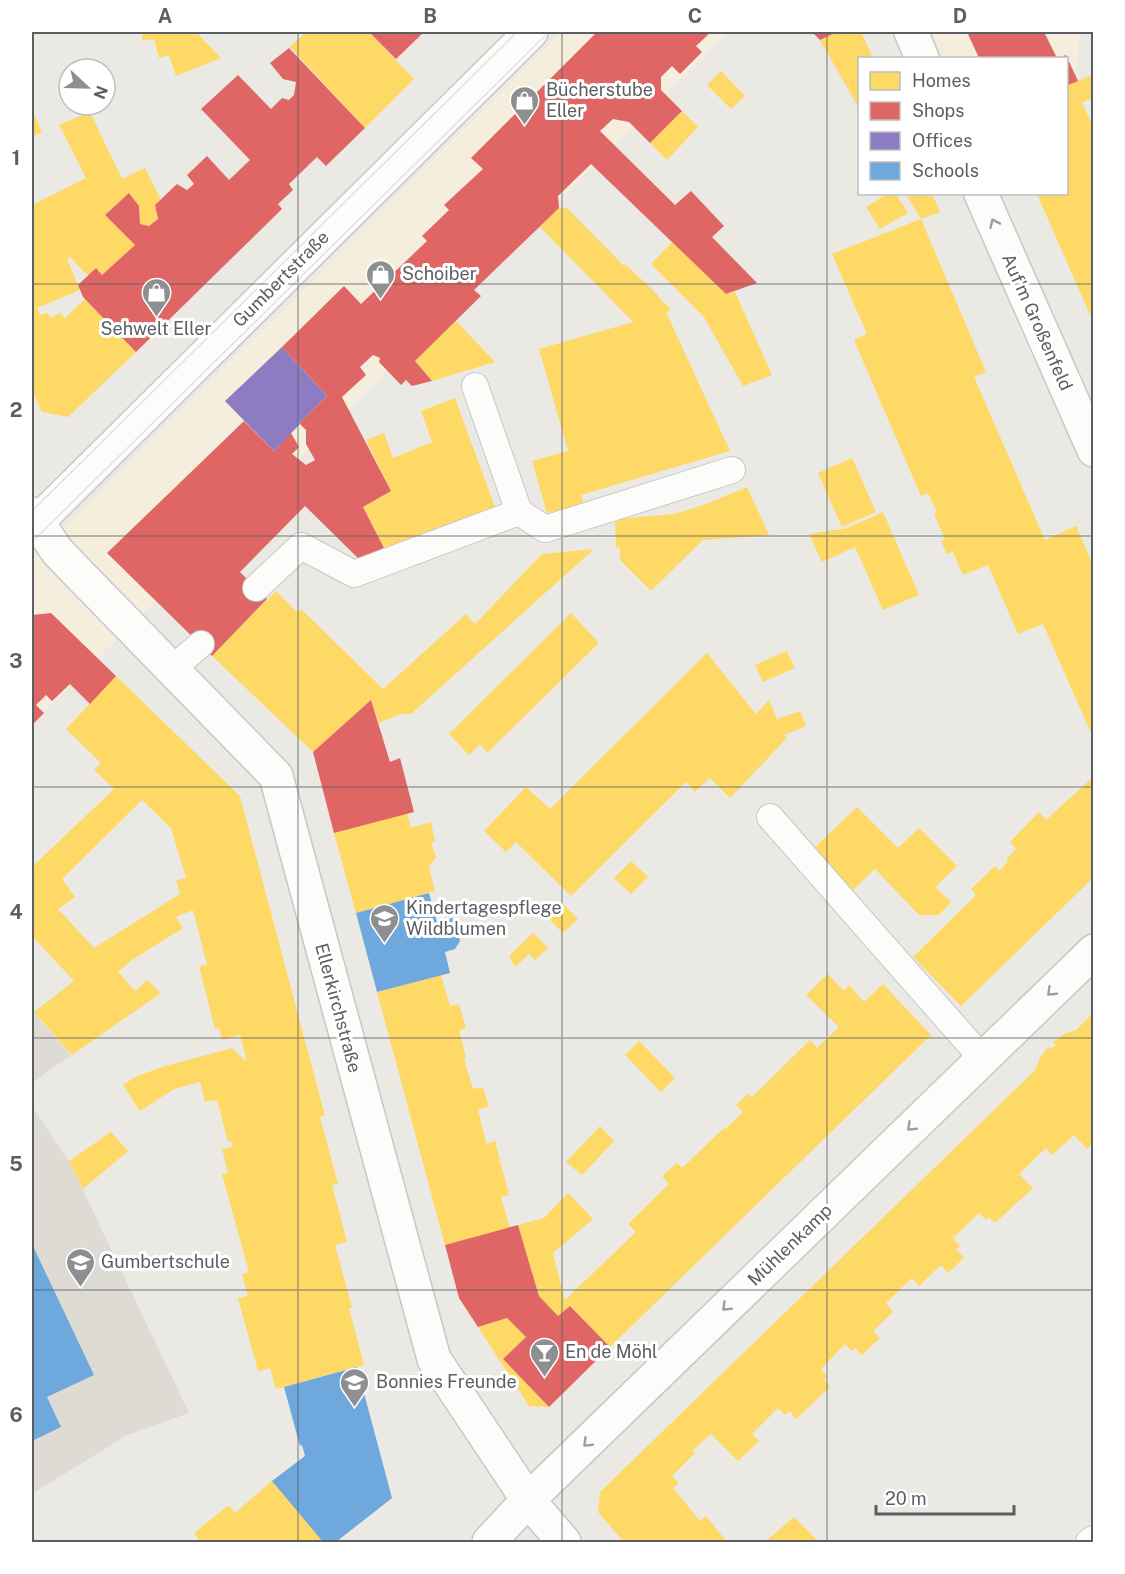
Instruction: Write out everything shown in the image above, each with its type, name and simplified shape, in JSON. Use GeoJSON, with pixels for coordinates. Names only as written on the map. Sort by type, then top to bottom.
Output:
{"type":"FeatureCollection","features":[{"type":"Feature","properties":{"kind":"street","name":"Gumbertstraße"},"geometry":{"type":"LineString","coordinates":[[33,521],[531,32]]}},
{"type":"Feature","properties":{"kind":"street"},"geometry":{"type":"LineString","coordinates":[[911,32],[922,57]]}},
{"type":"Feature","properties":{"kind":"street","name":"Auf'm Großenfeld"},"geometry":{"type":"LineString","coordinates":[[981,195],[1094,450]]}},
{"type":"Feature","properties":{"kind":"street","name":"Ellerkirchstraße"},"geometry":{"type":"LineString","coordinates":[[33,521],[57,551],[276,776],[434,1359],[528,1500],[564,1542]]}},
{"type":"Feature","properties":{"kind":"street","name":"Mühlenkamp"},"geometry":{"type":"LineString","coordinates":[[489,1542],[528,1500],[1094,951]]}},
{"type":"Feature","properties":{"kind":"lane"},"geometry":{"type":"LineString","coordinates":[[475,386],[519,512],[545,529],[732,470]]}},
{"type":"Feature","properties":{"kind":"lane"},"geometry":{"type":"LineString","coordinates":[[256,588],[302,546],[354,574],[519,512]]}},
{"type":"Feature","properties":{"kind":"lane"},"geometry":{"type":"LineString","coordinates":[[172,669],[201,644]]}},
{"type":"Feature","properties":{"kind":"lane"},"geometry":{"type":"LineString","coordinates":[[770,818],[982,1058]]}},
{"type":"Feature","properties":{"kind":"lane"},"geometry":{"type":"LineString","coordinates":[[1089,1542],[1094,1539]]}},
{"type":"Feature","properties":{"kind":"shaded area"},"geometry":{"type":"Polygon","coordinates":[[[561,32],[728,32],[32,724],[32,559],[561,32]]]}},
{"type":"Feature","properties":{"kind":"shaded area"},"geometry":{"type":"Polygon","coordinates":[[[932,32],[1080,32],[1076,74],[1068,78],[1068,57],[943,57],[932,32]]]}},
{"type":"Feature","properties":{"kind":"shaded area"},"geometry":{"type":"Polygon","coordinates":[[[32,1011],[71,1055],[32,1083],[32,1011]]]}},
{"type":"Feature","properties":{"kind":"shaded area","name":"Gumbertschule"},"geometry":{"type":"Polygon","coordinates":[[[32,1107],[69,1161],[189,1413],[127,1435],[32,1494],[32,1107]]]}},
{"type":"Feature","properties":{"kind":"building: Homes"},"geometry":{"type":"Polygon","coordinates":[[[141,32],[196,32],[221,58],[176,76],[169,55],[159,58],[154,39],[143,41],[141,32]]]}},
{"type":"Feature","properties":{"kind":"building: Homes"},"geometry":{"type":"Polygon","coordinates":[[[306,32],[369,32],[414,79],[365,128],[290,47],[306,32]]]}},
{"type":"Feature","properties":{"kind":"building: Homes"},"geometry":{"type":"Polygon","coordinates":[[[837,32],[861,32],[873,57],[858,57],[858,106],[820,40],[837,32]]]}},
{"type":"Feature","properties":{"kind":"building: Homes"},"geometry":{"type":"Polygon","coordinates":[[[721,71],[745,96],[731,109],[707,85],[721,71]]]}},
{"type":"Feature","properties":{"kind":"building: Homes"},"geometry":{"type":"Polygon","coordinates":[[[1094,74],[1094,100],[1090,99],[1082,103],[1094,128],[1094,324],[1037,195],[1068,195],[1068,85],[1094,74]]]}},
{"type":"Feature","properties":{"kind":"building: Homes"},"geometry":{"type":"Polygon","coordinates":[[[32,110],[42,132],[32,137],[32,110]]]}},
{"type":"Feature","properties":{"kind":"building: Homes"},"geometry":{"type":"Polygon","coordinates":[[[682,111],[698,127],[667,160],[650,143],[682,111]]]}},
{"type":"Feature","properties":{"kind":"building: Homes"},"geometry":{"type":"Polygon","coordinates":[[[78,117],[92,117],[122,179],[145,168],[161,200],[155,205],[158,219],[149,226],[140,224],[139,206],[129,193],[105,215],[135,245],[102,275],[96,268],[89,275],[86,274],[70,257],[67,259],[80,290],[37,308],[40,315],[47,313],[51,318],[60,313],[65,318],[85,299],[136,352],[68,417],[42,412],[32,390],[32,205],[86,178],[59,125],[78,117]]]}},
{"type":"Feature","properties":{"kind":"building: Homes"},"geometry":{"type":"Polygon","coordinates":[[[897,195],[908,213],[880,229],[866,207],[884,196],[897,195]]]}},
{"type":"Feature","properties":{"kind":"building: Homes"},"geometry":{"type":"Polygon","coordinates":[[[907,195],[932,195],[940,212],[921,219],[907,195]]]}},
{"type":"Feature","properties":{"kind":"building: Homes"},"geometry":{"type":"Polygon","coordinates":[[[559,208],[567,208],[671,310],[666,312],[730,451],[581,495],[584,504],[547,513],[532,461],[568,451],[539,349],[633,322],[539,226],[559,208]]]}},
{"type":"Feature","properties":{"kind":"building: Homes"},"geometry":{"type":"Polygon","coordinates":[[[921,219],[986,372],[974,377],[1045,540],[1076,526],[1094,567],[1094,740],[1043,624],[1018,634],[988,565],[963,575],[953,552],[947,554],[941,541],[945,539],[934,514],[937,512],[928,493],[921,496],[854,340],[867,334],[832,254],[921,219]]]}},
{"type":"Feature","properties":{"kind":"building: Homes"},"geometry":{"type":"Polygon","coordinates":[[[672,242],[726,294],[735,292],[772,375],[743,386],[704,317],[651,264],[672,242]]]}},
{"type":"Feature","properties":{"kind":"building: Homes"},"geometry":{"type":"Polygon","coordinates":[[[456,321],[495,362],[432,381],[415,361],[456,321]]]}},
{"type":"Feature","properties":{"kind":"building: Homes"},"geometry":{"type":"Polygon","coordinates":[[[455,398],[495,507],[384,548],[363,507],[391,491],[366,440],[384,433],[393,458],[432,442],[421,411],[455,398]]]}},
{"type":"Feature","properties":{"kind":"building: Homes"},"geometry":{"type":"Polygon","coordinates":[[[852,458],[876,512],[842,527],[818,473],[852,458]]]}},
{"type":"Feature","properties":{"kind":"building: Homes"},"geometry":{"type":"Polygon","coordinates":[[[747,487],[769,535],[703,540],[651,591],[620,560],[620,547],[616,548],[615,519],[675,514],[747,487]]]}},
{"type":"Feature","properties":{"kind":"building: Homes"},"geometry":{"type":"Polygon","coordinates":[[[883,512],[919,595],[883,610],[855,547],[822,562],[809,534],[847,528],[883,512]]]}},
{"type":"Feature","properties":{"kind":"building: Homes"},"geometry":{"type":"Polygon","coordinates":[[[594,549],[411,714],[400,714],[379,723],[371,700],[313,752],[212,656],[276,591],[297,612],[301,609],[383,689],[466,614],[475,624],[542,554],[594,549]]]}},
{"type":"Feature","properties":{"kind":"building: Homes"},"geometry":{"type":"Polygon","coordinates":[[[571,613],[599,643],[487,753],[480,744],[469,755],[449,734],[571,613]]]}},
{"type":"Feature","properties":{"kind":"building: Homes"},"geometry":{"type":"Polygon","coordinates":[[[787,651],[795,668],[763,682],[755,665],[787,651]]]}},
{"type":"Feature","properties":{"kind":"building: Homes"},"geometry":{"type":"Polygon","coordinates":[[[707,653],[756,714],[769,700],[777,719],[800,711],[806,726],[784,735],[787,738],[730,798],[710,778],[695,792],[686,782],[571,896],[516,842],[506,852],[484,831],[526,787],[550,809],[707,653]]]}},
{"type":"Feature","properties":{"kind":"building: Homes"},"geometry":{"type":"Polygon","coordinates":[[[116,676],[240,796],[325,1116],[320,1117],[338,1184],[332,1185],[347,1242],[335,1245],[364,1365],[276,1389],[270,1368],[258,1371],[238,1298],[248,1296],[242,1274],[249,1272],[222,1174],[228,1173],[222,1149],[233,1147],[231,1141],[228,1142],[217,1100],[205,1102],[200,1082],[174,1089],[140,1111],[123,1085],[135,1077],[162,1067],[232,1048],[247,1062],[240,1035],[222,1040],[219,1028],[215,1029],[199,966],[207,965],[193,910],[176,917],[183,928],[132,960],[118,972],[135,991],[147,980],[161,993],[72,1055],[34,1012],[74,981],[32,936],[32,867],[114,789],[94,770],[101,763],[66,729],[116,676]],[[142,800],[62,879],[75,897],[58,909],[94,948],[180,894],[176,880],[186,878],[171,828],[142,800]]]}},
{"type":"Feature","properties":{"kind":"building: Homes"},"geometry":{"type":"Polygon","coordinates":[[[1094,776],[1094,877],[961,1006],[913,957],[976,895],[971,889],[995,866],[999,871],[1008,862],[1006,860],[1016,849],[1010,842],[1039,812],[1046,820],[1094,776]]]}},
{"type":"Feature","properties":{"kind":"building: Homes"},"geometry":{"type":"Polygon","coordinates":[[[857,807],[898,848],[919,828],[957,866],[935,887],[951,902],[939,915],[919,915],[875,869],[853,890],[813,849],[857,807]]]}},
{"type":"Feature","properties":{"kind":"building: Homes"},"geometry":{"type":"Polygon","coordinates":[[[407,813],[411,828],[431,822],[435,841],[431,842],[436,857],[429,867],[435,891],[356,913],[334,833],[407,813]]]}},
{"type":"Feature","properties":{"kind":"building: Homes"},"geometry":{"type":"Polygon","coordinates":[[[631,861],[648,877],[631,894],[614,878],[631,861]]]}},
{"type":"Feature","properties":{"kind":"building: Homes"},"geometry":{"type":"Polygon","coordinates":[[[563,904],[578,919],[563,933],[548,918],[563,904]]]}},
{"type":"Feature","properties":{"kind":"building: Homes"},"geometry":{"type":"Polygon","coordinates":[[[533,933],[548,948],[535,960],[529,954],[515,967],[509,956],[533,933]]]}},
{"type":"Feature","properties":{"kind":"building: Homes"},"geometry":{"type":"Polygon","coordinates":[[[828,974],[844,991],[849,985],[864,1002],[883,984],[931,1035],[610,1347],[570,1306],[558,1316],[539,1296],[518,1225],[544,1218],[568,1193],[593,1219],[553,1253],[565,1300],[636,1232],[628,1224],[669,1184],[662,1176],[677,1163],[682,1168],[725,1129],[743,1112],[736,1105],[748,1094],[752,1097],[810,1040],[817,1048],[839,1027],[806,995],[828,974]]]}},
{"type":"Feature","properties":{"kind":"building: Homes"},"geometry":{"type":"Polygon","coordinates":[[[441,975],[450,1006],[459,1004],[466,1028],[459,1030],[466,1058],[464,1059],[473,1089],[483,1087],[489,1107],[478,1109],[486,1144],[495,1141],[509,1195],[501,1197],[510,1228],[445,1245],[377,992],[441,975]]]}},
{"type":"Feature","properties":{"kind":"building: Homes"},"geometry":{"type":"Polygon","coordinates":[[[1094,1012],[1094,1142],[1087,1149],[1074,1135],[1052,1155],[1046,1148],[1019,1174],[1033,1188],[995,1223],[989,1217],[986,1220],[979,1213],[953,1238],[960,1246],[956,1249],[964,1258],[948,1273],[941,1265],[919,1286],[912,1278],[886,1303],[893,1312],[873,1331],[880,1338],[862,1355],[855,1348],[852,1351],[845,1344],[821,1369],[827,1376],[824,1379],[830,1387],[796,1419],[790,1411],[785,1415],[778,1408],[752,1434],[759,1441],[738,1461],[711,1434],[693,1450],[695,1453],[672,1476],[679,1483],[673,1488],[700,1521],[706,1516],[727,1542],[624,1542],[598,1512],[600,1492],[1023,1082],[1035,1070],[1048,1047],[1051,1049],[1056,1045],[1053,1042],[1064,1034],[1076,1030],[1094,1012]]]}},
{"type":"Feature","properties":{"kind":"building: Homes"},"geometry":{"type":"Polygon","coordinates":[[[639,1041],[675,1078],[661,1092],[625,1055],[639,1041]]]}},
{"type":"Feature","properties":{"kind":"building: Homes"},"geometry":{"type":"Polygon","coordinates":[[[600,1126],[614,1141],[582,1175],[566,1162],[600,1126]]]}},
{"type":"Feature","properties":{"kind":"building: Homes"},"geometry":{"type":"Polygon","coordinates":[[[111,1132],[128,1151],[83,1189],[69,1161],[111,1132]]]}},
{"type":"Feature","properties":{"kind":"building: Homes"},"geometry":{"type":"Polygon","coordinates":[[[507,1318],[526,1337],[503,1359],[549,1407],[529,1406],[478,1327],[507,1318]]]}},
{"type":"Feature","properties":{"kind":"building: Homes"},"geometry":{"type":"Polygon","coordinates":[[[272,1481],[323,1542],[198,1542],[200,1541],[194,1533],[229,1505],[235,1513],[272,1481]]]}},
{"type":"Feature","properties":{"kind":"building: Homes"},"geometry":{"type":"Polygon","coordinates":[[[794,1517],[819,1542],[765,1542],[794,1517]]]}},
{"type":"Feature","properties":{"kind":"building: Shops"},"geometry":{"type":"Polygon","coordinates":[[[369,32],[424,32],[396,59],[369,32]]]}},
{"type":"Feature","properties":{"kind":"building: Shops"},"geometry":{"type":"Polygon","coordinates":[[[597,32],[711,32],[696,46],[702,52],[680,74],[672,66],[661,77],[661,90],[682,111],[650,143],[629,122],[613,119],[600,131],[675,205],[691,191],[724,226],[712,237],[757,283],[726,294],[591,164],[558,196],[559,208],[474,290],[481,296],[415,361],[432,381],[412,386],[406,380],[401,385],[379,362],[380,358],[373,355],[360,367],[366,375],[342,397],[391,491],[363,507],[384,548],[360,560],[305,506],[240,572],[267,599],[212,656],[107,553],[244,421],[274,451],[291,433],[299,447],[292,454],[306,465],[315,460],[306,444],[306,430],[299,423],[327,396],[282,347],[344,286],[361,304],[427,241],[422,236],[449,210],[444,205],[483,169],[471,158],[597,32]]]}},
{"type":"Feature","properties":{"kind":"building: Shops"},"geometry":{"type":"Polygon","coordinates":[[[812,32],[837,32],[820,40],[812,32]]]}},
{"type":"Feature","properties":{"kind":"building: Shops"},"geometry":{"type":"Polygon","coordinates":[[[967,32],[1044,32],[1056,57],[979,57],[967,32]]]}},
{"type":"Feature","properties":{"kind":"building: Shops"},"geometry":{"type":"Polygon","coordinates":[[[289,48],[365,128],[326,166],[317,157],[289,184],[293,190],[278,204],[282,209],[136,352],[83,297],[78,285],[96,268],[102,275],[135,245],[105,215],[129,193],[139,206],[140,224],[149,226],[158,219],[155,205],[177,184],[187,190],[194,184],[187,175],[207,156],[229,180],[250,160],[201,109],[238,75],[271,109],[282,98],[289,100],[294,95],[296,82],[283,79],[270,63],[289,48]]]}},
{"type":"Feature","properties":{"kind":"building: Shops"},"geometry":{"type":"Polygon","coordinates":[[[1068,59],[1078,81],[1068,85],[1068,59]]]}},
{"type":"Feature","properties":{"kind":"building: Shops"},"geometry":{"type":"Polygon","coordinates":[[[51,613],[116,676],[90,704],[70,684],[52,701],[46,695],[36,705],[44,713],[32,725],[32,615],[51,613]]]}},
{"type":"Feature","properties":{"kind":"building: Shops"},"geometry":{"type":"Polygon","coordinates":[[[371,700],[390,762],[400,758],[414,812],[334,833],[313,752],[371,700]]]}},
{"type":"Feature","properties":{"kind":"building: Shops"},"geometry":{"type":"Polygon","coordinates":[[[518,1225],[539,1296],[558,1316],[570,1306],[610,1347],[549,1407],[503,1359],[526,1337],[507,1318],[478,1327],[459,1298],[445,1245],[518,1225]]]}},
{"type":"Feature","properties":{"kind":"building: Offices"},"geometry":{"type":"Polygon","coordinates":[[[282,347],[327,396],[274,451],[225,401],[282,347]]]}},
{"type":"Feature","properties":{"kind":"building: Schools"},"geometry":{"type":"Polygon","coordinates":[[[429,893],[437,922],[453,918],[460,941],[455,949],[445,952],[450,973],[377,992],[356,913],[429,893]]]}},
{"type":"Feature","properties":{"kind":"building: Schools"},"geometry":{"type":"Polygon","coordinates":[[[32,1244],[94,1375],[47,1397],[61,1427],[32,1441],[32,1244]]]}},
{"type":"Feature","properties":{"kind":"building: Schools"},"geometry":{"type":"Polygon","coordinates":[[[357,1367],[392,1498],[336,1542],[323,1542],[272,1481],[305,1456],[302,1445],[300,1446],[284,1387],[357,1367]]]}},
{"type":"Feature","properties":{"kind":"tram line"},"geometry":{"type":"LineString","coordinates":[[32,511],[517,32]]}},
{"type":"Feature","properties":{"kind":"tram line"},"geometry":{"type":"LineString","coordinates":[[32,542],[549,32]]}},
{"type":"Feature","properties":{"kind":"place","name":"Bücherstube Eller"},"geometry":{"type":"Point","coordinates":[525,126]}},
{"type":"Feature","properties":{"kind":"place","name":"Schoiber"},"geometry":{"type":"Point","coordinates":[381,300]}},
{"type":"Feature","properties":{"kind":"place","name":"Sehwelt Eller"},"geometry":{"type":"Point","coordinates":[156,318]}},
{"type":"Feature","properties":{"kind":"place","name":"Kindertagespflege Wildblumen"},"geometry":{"type":"Point","coordinates":[385,944]}},
{"type":"Feature","properties":{"kind":"place","name":"Gumbertschule"},"geometry":{"type":"Point","coordinates":[80,1288]}},
{"type":"Feature","properties":{"kind":"place","name":"En de Möhl"},"geometry":{"type":"Point","coordinates":[544,1378]}},
{"type":"Feature","properties":{"kind":"place","name":"Bonnies Freunde"},"geometry":{"type":"Point","coordinates":[355,1408]}}]}
